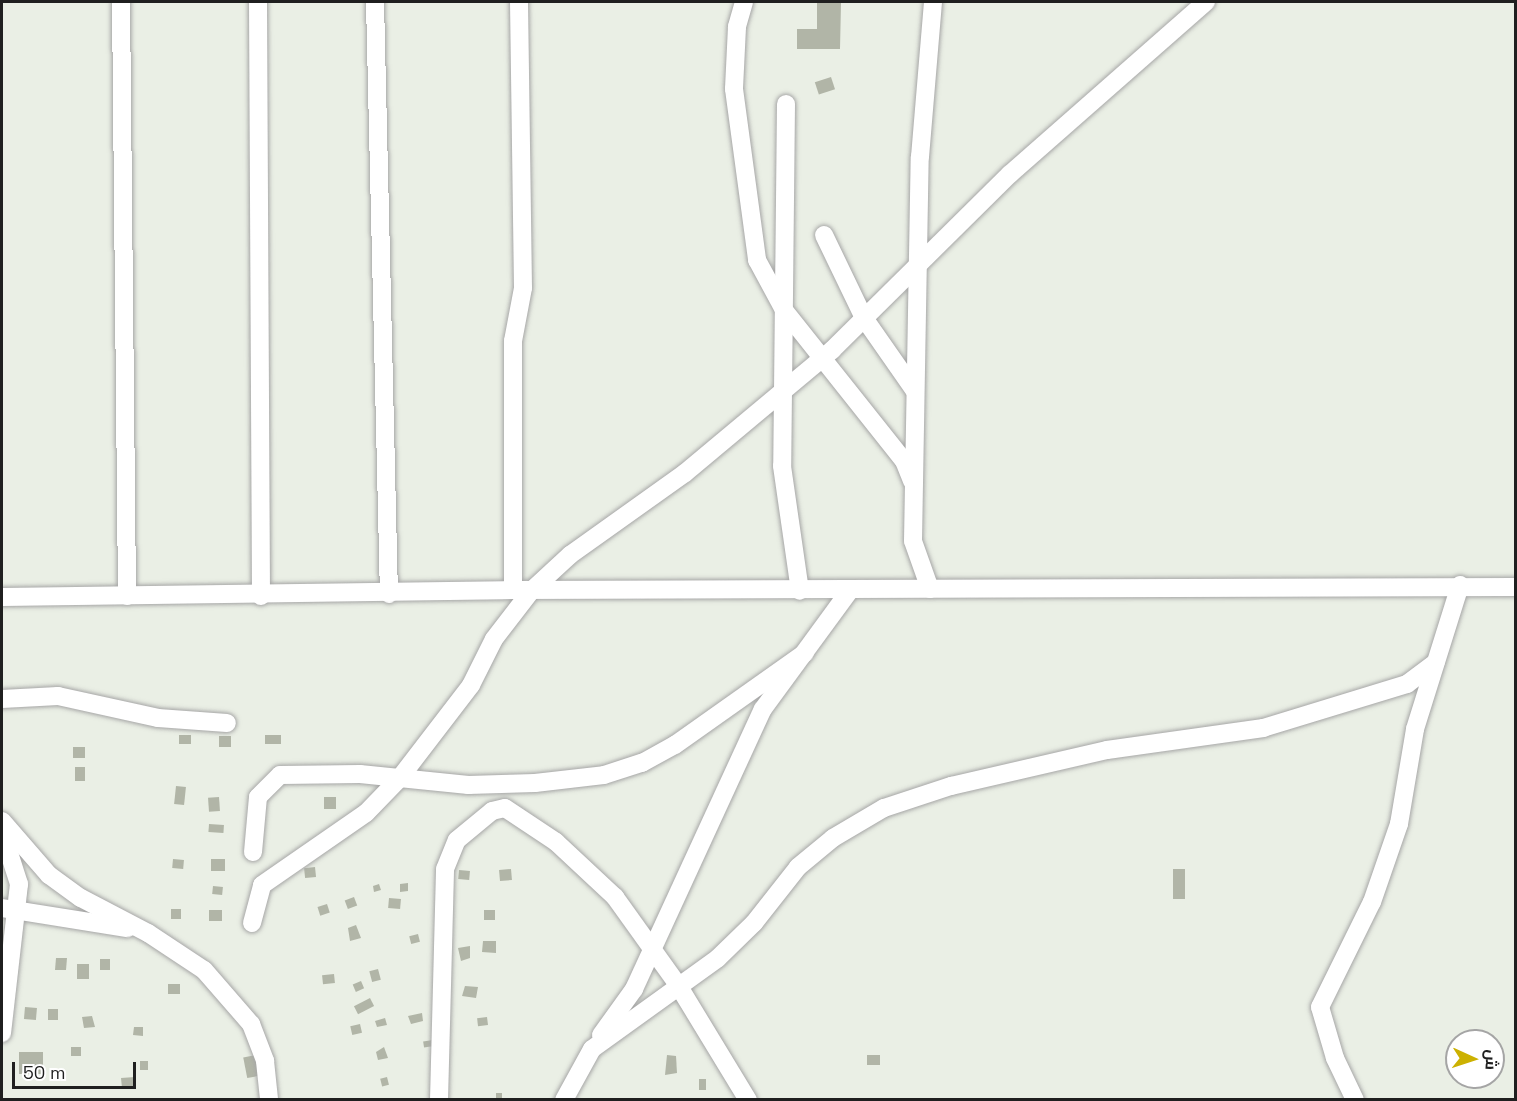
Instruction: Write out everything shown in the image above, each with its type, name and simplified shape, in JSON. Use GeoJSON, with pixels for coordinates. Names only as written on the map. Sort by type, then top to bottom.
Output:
{"type":"FeatureCollection","features":[{"type":"Feature","properties":{"kind":"street"},"geometry":{"type":"LineString","coordinates":[[121,2],[127,596]]}},
{"type":"Feature","properties":{"kind":"street"},"geometry":{"type":"LineString","coordinates":[[258,2],[261,596]]}},
{"type":"Feature","properties":{"kind":"street"},"geometry":{"type":"LineString","coordinates":[[375,2],[389,594]]}},
{"type":"Feature","properties":{"kind":"street"},"geometry":{"type":"LineString","coordinates":[[519,2],[523,288],[513,341],[522,591]]}},
{"type":"Feature","properties":{"kind":"street"},"geometry":{"type":"LineString","coordinates":[[744,2],[737,27],[734,89],[740,141],[752,202],[757,260],[784,310],[904,461],[914,485]]}},
{"type":"Feature","properties":{"kind":"street"},"geometry":{"type":"LineString","coordinates":[[930,589],[914,542],[914,485],[920,157],[933,2]]}},
{"type":"Feature","properties":{"kind":"street"},"geometry":{"type":"LineString","coordinates":[[252,923],[262,885],[366,813],[399,779],[471,686],[494,639],[522,591],[685,473],[784,391],[864,318],[1010,174],[1206,2]]}},
{"type":"Feature","properties":{"kind":"street"},"geometry":{"type":"LineString","coordinates":[[786,104],[782,466],[800,591]]}},
{"type":"Feature","properties":{"kind":"street"},"geometry":{"type":"LineString","coordinates":[[824,235],[864,318],[915,391]]}},
{"type":"Feature","properties":{"kind":"street"},"geometry":{"type":"LineString","coordinates":[[2,597],[261,596],[522,591],[1460,585],[1515,587]]}},
{"type":"Feature","properties":{"kind":"street"},"geometry":{"type":"LineString","coordinates":[[1355,1100],[1335,1058],[1320,1007],[1372,902],[1399,824],[1414,729],[1460,585]]}},
{"type":"Feature","properties":{"kind":"street"},"geometry":{"type":"LineString","coordinates":[[564,1100],[592,1049],[634,988],[763,709],[850,590]]}},
{"type":"Feature","properties":{"kind":"street"},"geometry":{"type":"LineString","coordinates":[[253,852],[258,796],[280,775],[322,772],[468,785],[535,783],[604,775],[642,763],[675,744],[805,653]]}},
{"type":"Feature","properties":{"kind":"street"},"geometry":{"type":"LineString","coordinates":[[592,1049],[718,958],[754,922],[798,867],[833,838],[884,808],[951,786],[1107,750],[1263,728],[1407,684],[1436,662]]}},
{"type":"Feature","properties":{"kind":"street"},"geometry":{"type":"LineString","coordinates":[[2,699],[58,696],[158,718],[227,723]]}},
{"type":"Feature","properties":{"kind":"street"},"geometry":{"type":"LineString","coordinates":[[439,1100],[445,869],[457,840],[492,811],[505,808],[556,842],[615,897],[678,985],[748,1100]]}},
{"type":"Feature","properties":{"kind":"street"},"geometry":{"type":"LineString","coordinates":[[2,821],[49,875],[81,898],[148,933],[204,970],[251,1024],[265,1061],[269,1100]]}},
{"type":"Feature","properties":{"kind":"street"},"geometry":{"type":"LineString","coordinates":[[2,831],[19,884],[10,910],[2,1033]]}},
{"type":"Feature","properties":{"kind":"street"},"geometry":{"type":"LineString","coordinates":[[10,910],[148,933]]}},
{"type":"Feature","properties":{"kind":"building"},"geometry":{"type":"Polygon","coordinates":[[[817,2],[841,3],[840,49],[797,49],[797,29],[817,29],[817,2]]]}},
{"type":"Feature","properties":{"kind":"building"},"geometry":{"type":"Polygon","coordinates":[[[831,77],[835,89],[819,95],[815,82],[831,77]]]}},
{"type":"Feature","properties":{"kind":"building"},"geometry":{"type":"Polygon","coordinates":[[[179,735],[191,735],[191,744],[179,744],[179,735]]]}},
{"type":"Feature","properties":{"kind":"building"},"geometry":{"type":"Polygon","coordinates":[[[265,735],[281,735],[281,744],[265,744],[265,735]]]}},
{"type":"Feature","properties":{"kind":"building"},"geometry":{"type":"Polygon","coordinates":[[[219,736],[231,736],[231,747],[219,747],[219,736]]]}},
{"type":"Feature","properties":{"kind":"building"},"geometry":{"type":"Polygon","coordinates":[[[73,747],[85,747],[85,758],[73,758],[73,747]]]}},
{"type":"Feature","properties":{"kind":"building"},"geometry":{"type":"Polygon","coordinates":[[[75,767],[85,767],[85,781],[75,781],[75,767]]]}},
{"type":"Feature","properties":{"kind":"building"},"geometry":{"type":"Polygon","coordinates":[[[176,786],[186,787],[184,805],[174,804],[176,786]]]}},
{"type":"Feature","properties":{"kind":"building"},"geometry":{"type":"Polygon","coordinates":[[[219,797],[220,811],[209,812],[208,798],[219,797]]]}},
{"type":"Feature","properties":{"kind":"building"},"geometry":{"type":"Polygon","coordinates":[[[324,797],[336,797],[336,809],[324,809],[324,797]]]}},
{"type":"Feature","properties":{"kind":"building"},"geometry":{"type":"Polygon","coordinates":[[[209,824],[224,825],[223,833],[208,832],[209,824]]]}},
{"type":"Feature","properties":{"kind":"building"},"geometry":{"type":"Polygon","coordinates":[[[173,859],[184,860],[183,869],[172,868],[173,859]]]}},
{"type":"Feature","properties":{"kind":"building"},"geometry":{"type":"Polygon","coordinates":[[[211,859],[225,859],[225,871],[211,871],[211,859]]]}},
{"type":"Feature","properties":{"kind":"building"},"geometry":{"type":"Polygon","coordinates":[[[315,867],[316,877],[305,878],[304,868],[315,867]]]}},
{"type":"Feature","properties":{"kind":"building"},"geometry":{"type":"Polygon","coordinates":[[[511,869],[512,880],[500,881],[499,870],[511,869]]]}},
{"type":"Feature","properties":{"kind":"building"},"geometry":{"type":"Polygon","coordinates":[[[1173,869],[1185,869],[1185,899],[1173,899],[1173,869]]]}},
{"type":"Feature","properties":{"kind":"building"},"geometry":{"type":"Polygon","coordinates":[[[459,870],[470,871],[469,880],[458,879],[459,870]]]}},
{"type":"Feature","properties":{"kind":"building"},"geometry":{"type":"Polygon","coordinates":[[[408,883],[408,891],[400,892],[400,884],[408,883]]]}},
{"type":"Feature","properties":{"kind":"building"},"geometry":{"type":"Polygon","coordinates":[[[379,884],[381,890],[374,892],[373,886],[379,884]]]}},
{"type":"Feature","properties":{"kind":"building"},"geometry":{"type":"Polygon","coordinates":[[[213,886],[223,887],[222,895],[212,894],[213,886]]]}},
{"type":"Feature","properties":{"kind":"building"},"geometry":{"type":"Polygon","coordinates":[[[354,897],[357,905],[348,909],[345,901],[354,897]]]}},
{"type":"Feature","properties":{"kind":"building"},"geometry":{"type":"Polygon","coordinates":[[[389,898],[401,899],[400,909],[388,908],[389,898]]]}},
{"type":"Feature","properties":{"kind":"building"},"geometry":{"type":"Polygon","coordinates":[[[327,904],[330,913],[320,916],[317,907],[327,904]]]}},
{"type":"Feature","properties":{"kind":"building"},"geometry":{"type":"Polygon","coordinates":[[[171,909],[181,909],[181,919],[171,919],[171,909]]]}},
{"type":"Feature","properties":{"kind":"building"},"geometry":{"type":"Polygon","coordinates":[[[209,910],[222,910],[222,921],[209,921],[209,910]]]}},
{"type":"Feature","properties":{"kind":"building"},"geometry":{"type":"Polygon","coordinates":[[[484,910],[495,910],[495,920],[484,920],[484,910]]]}},
{"type":"Feature","properties":{"kind":"building"},"geometry":{"type":"Polygon","coordinates":[[[356,925],[361,938],[350,941],[348,928],[356,925]]]}},
{"type":"Feature","properties":{"kind":"building"},"geometry":{"type":"Polygon","coordinates":[[[418,934],[420,942],[411,944],[409,936],[418,934]]]}},
{"type":"Feature","properties":{"kind":"building"},"geometry":{"type":"Polygon","coordinates":[[[483,941],[496,941],[496,953],[482,952],[483,941]]]}},
{"type":"Feature","properties":{"kind":"building"},"geometry":{"type":"Polygon","coordinates":[[[470,946],[470,958],[461,961],[458,948],[470,946]]]}},
{"type":"Feature","properties":{"kind":"building"},"geometry":{"type":"Polygon","coordinates":[[[56,958],[67,958],[66,970],[55,970],[56,958]]]}},
{"type":"Feature","properties":{"kind":"building"},"geometry":{"type":"Polygon","coordinates":[[[100,959],[110,959],[110,970],[100,970],[100,959]]]}},
{"type":"Feature","properties":{"kind":"building"},"geometry":{"type":"Polygon","coordinates":[[[77,964],[89,964],[89,979],[77,979],[77,964]]]}},
{"type":"Feature","properties":{"kind":"building"},"geometry":{"type":"Polygon","coordinates":[[[378,969],[381,980],[372,982],[369,971],[378,969]]]}},
{"type":"Feature","properties":{"kind":"building"},"geometry":{"type":"Polygon","coordinates":[[[334,974],[335,983],[323,984],[322,975],[334,974]]]}},
{"type":"Feature","properties":{"kind":"building"},"geometry":{"type":"Polygon","coordinates":[[[361,981],[364,988],[356,992],[353,985],[361,981]]]}},
{"type":"Feature","properties":{"kind":"building"},"geometry":{"type":"Polygon","coordinates":[[[168,984],[180,984],[180,994],[168,994],[168,984]]]}},
{"type":"Feature","properties":{"kind":"building"},"geometry":{"type":"Polygon","coordinates":[[[465,986],[478,987],[476,998],[462,996],[465,986]]]}},
{"type":"Feature","properties":{"kind":"building"},"geometry":{"type":"Polygon","coordinates":[[[370,998],[374,1006],[358,1014],[354,1006],[370,998]]]}},
{"type":"Feature","properties":{"kind":"building"},"geometry":{"type":"Polygon","coordinates":[[[25,1007],[37,1008],[36,1020],[24,1019],[25,1007]]]}},
{"type":"Feature","properties":{"kind":"building"},"geometry":{"type":"Polygon","coordinates":[[[48,1009],[58,1009],[58,1020],[48,1020],[48,1009]]]}},
{"type":"Feature","properties":{"kind":"building"},"geometry":{"type":"Polygon","coordinates":[[[422,1013],[423,1021],[411,1024],[408,1016],[422,1013]]]}},
{"type":"Feature","properties":{"kind":"building"},"geometry":{"type":"Polygon","coordinates":[[[92,1016],[95,1027],[84,1028],[82,1017],[92,1016]]]}},
{"type":"Feature","properties":{"kind":"building"},"geometry":{"type":"Polygon","coordinates":[[[487,1017],[488,1025],[478,1026],[477,1018],[487,1017]]]}},
{"type":"Feature","properties":{"kind":"building"},"geometry":{"type":"Polygon","coordinates":[[[385,1018],[387,1025],[377,1027],[375,1021],[385,1018]]]}},
{"type":"Feature","properties":{"kind":"building"},"geometry":{"type":"Polygon","coordinates":[[[360,1024],[362,1033],[352,1035],[350,1026],[360,1024]]]}},
{"type":"Feature","properties":{"kind":"building"},"geometry":{"type":"Polygon","coordinates":[[[134,1027],[143,1027],[143,1036],[133,1035],[134,1027]]]}},
{"type":"Feature","properties":{"kind":"building"},"geometry":{"type":"Polygon","coordinates":[[[433,1040],[434,1046],[424,1047],[423,1042],[433,1040]]]}},
{"type":"Feature","properties":{"kind":"building"},"geometry":{"type":"Polygon","coordinates":[[[71,1047],[81,1047],[81,1056],[71,1056],[71,1047]]]}},
{"type":"Feature","properties":{"kind":"building"},"geometry":{"type":"Polygon","coordinates":[[[384,1047],[388,1058],[378,1060],[376,1052],[384,1047]]]}},
{"type":"Feature","properties":{"kind":"building"},"geometry":{"type":"Polygon","coordinates":[[[19,1052],[43,1052],[43,1074],[19,1074],[19,1052]]]}},
{"type":"Feature","properties":{"kind":"building"},"geometry":{"type":"Polygon","coordinates":[[[256,1055],[260,1076],[247,1078],[243,1057],[256,1055]]]}},
{"type":"Feature","properties":{"kind":"building"},"geometry":{"type":"Polygon","coordinates":[[[667,1055],[676,1056],[677,1073],[665,1075],[667,1055]]]}},
{"type":"Feature","properties":{"kind":"building"},"geometry":{"type":"Polygon","coordinates":[[[867,1055],[880,1055],[880,1065],[867,1065],[867,1055]]]}},
{"type":"Feature","properties":{"kind":"building"},"geometry":{"type":"Polygon","coordinates":[[[140,1061],[148,1061],[148,1070],[140,1070],[140,1061]]]}},
{"type":"Feature","properties":{"kind":"building"},"geometry":{"type":"Polygon","coordinates":[[[135,1077],[135,1088],[122,1088],[121,1078],[135,1077]]]}},
{"type":"Feature","properties":{"kind":"building"},"geometry":{"type":"Polygon","coordinates":[[[387,1077],[389,1085],[382,1086],[380,1079],[387,1077]]]}},
{"type":"Feature","properties":{"kind":"building"},"geometry":{"type":"Polygon","coordinates":[[[699,1079],[706,1079],[706,1090],[699,1090],[699,1079]]]}},
{"type":"Feature","properties":{"kind":"building"},"geometry":{"type":"Polygon","coordinates":[[[496,1093],[502,1093],[502,1100],[496,1100],[496,1093]]]}}]}
